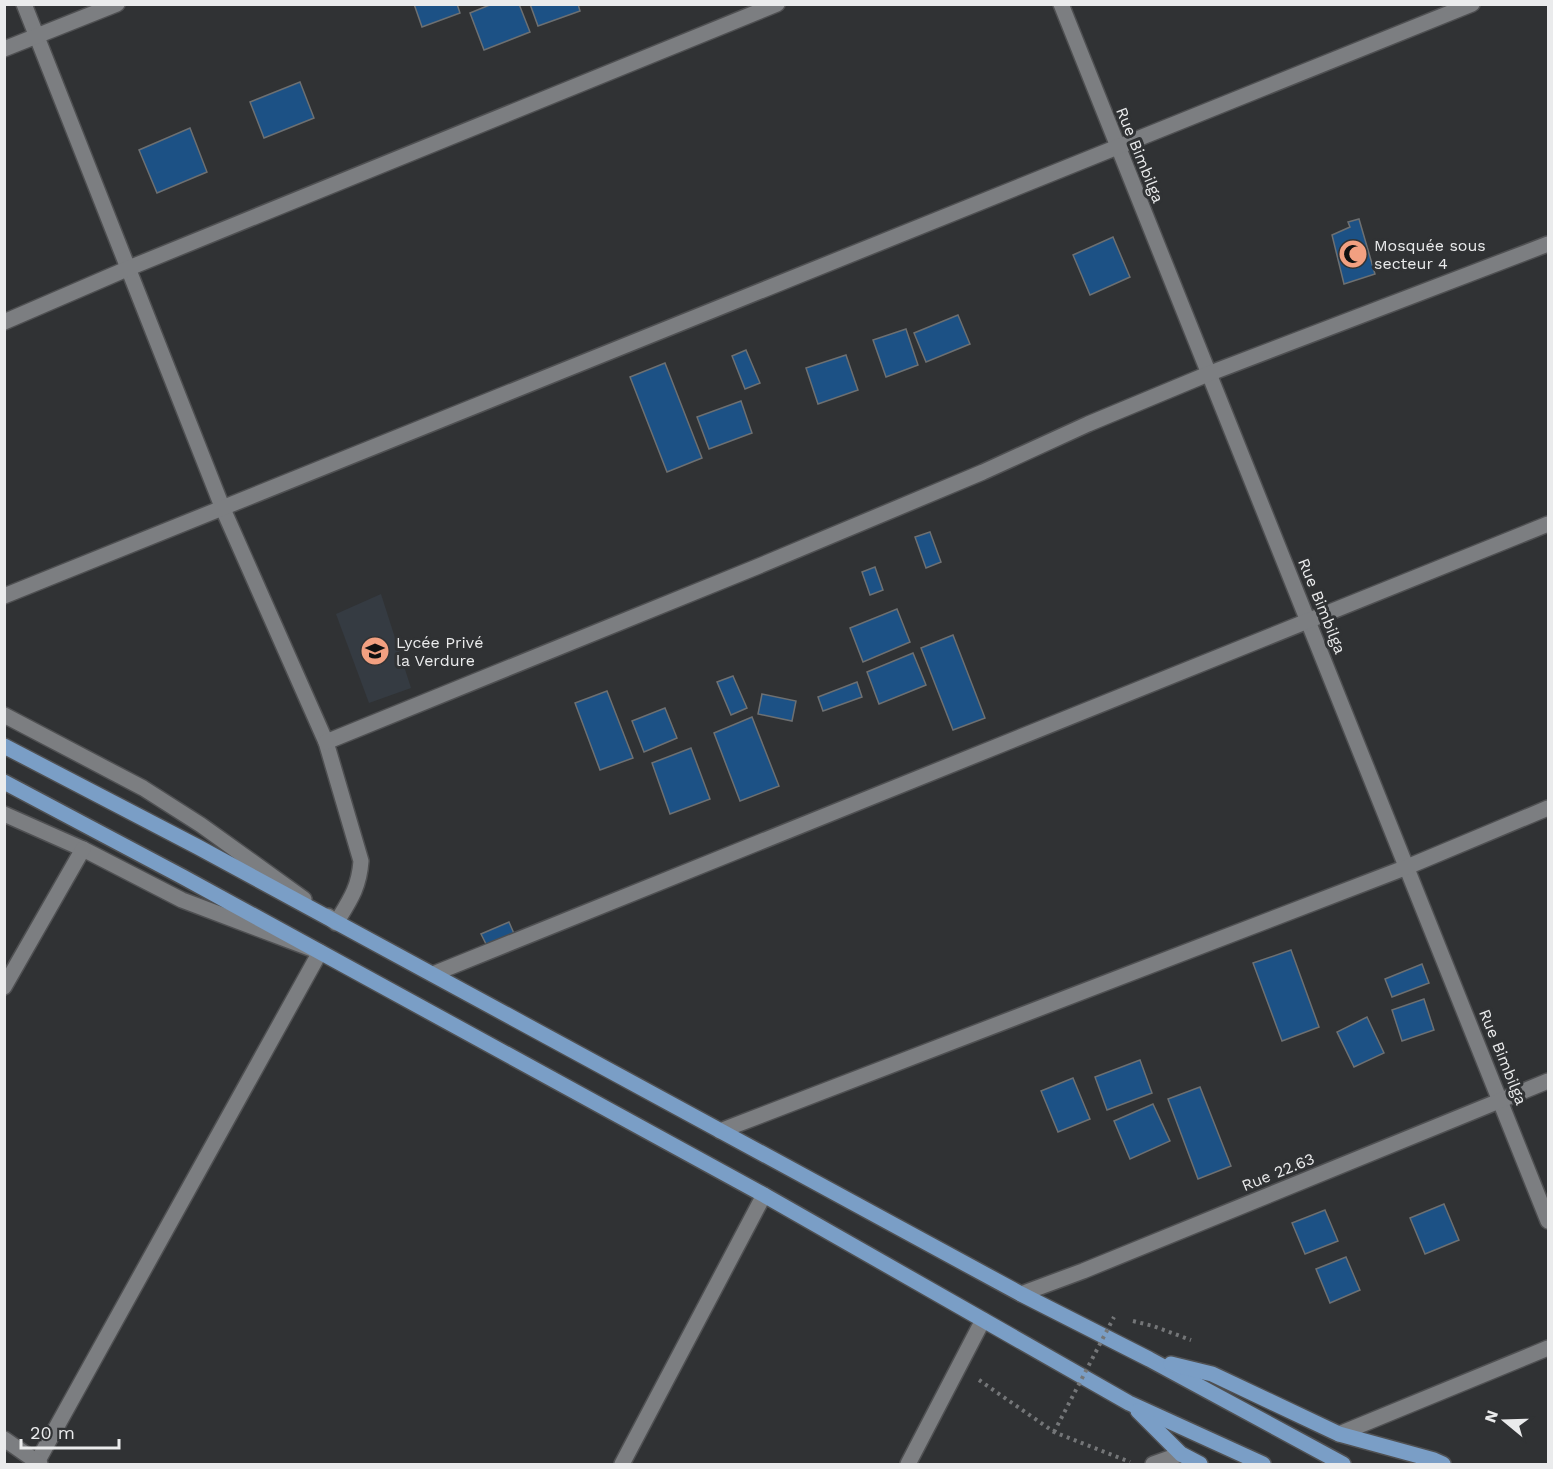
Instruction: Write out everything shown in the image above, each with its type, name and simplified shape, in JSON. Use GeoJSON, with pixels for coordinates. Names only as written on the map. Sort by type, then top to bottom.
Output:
{"type":"FeatureCollection","features":[{"type":"Feature","properties":{"kind":"main road"},"geometry":{"type":"LineString","coordinates":[[4,746],[198,847],[1021,1294],[1149,1359],[1343,1464]]}},
{"type":"Feature","properties":{"kind":"main road"},"geometry":{"type":"LineString","coordinates":[[4,782],[320,952],[764,1196],[1129,1403],[1263,1464]]}},
{"type":"Feature","properties":{"kind":"main road"},"geometry":{"type":"LineString","coordinates":[[1149,1359],[1212,1374],[1339,1434],[1443,1464]]}},
{"type":"Feature","properties":{"kind":"main road"},"geometry":{"type":"LineString","coordinates":[[1129,1403],[1181,1454],[1200,1464]]}},
{"type":"Feature","properties":{"kind":"street"},"geometry":{"type":"LineString","coordinates":[[4,715],[143,788],[201,825],[336,922],[355,893],[360,879],[360,861],[326,742],[223,509],[24,4]]}},
{"type":"Feature","properties":{"kind":"street"},"geometry":{"type":"LineString","coordinates":[[4,49],[117,4]]}},
{"type":"Feature","properties":{"kind":"street"},"geometry":{"type":"LineString","coordinates":[[4,322],[129,268],[777,4]]}},
{"type":"Feature","properties":{"kind":"street","name":"Rue Bimbilga"},"geometry":{"type":"LineString","coordinates":[[1061,4],[1548,1221]]}},
{"type":"Feature","properties":{"kind":"street"},"geometry":{"type":"LineString","coordinates":[[4,596],[1117,145],[1472,4]]}},
{"type":"Feature","properties":{"kind":"street"},"geometry":{"type":"LineString","coordinates":[[326,742],[919,499],[1088,423],[1548,244]]}},
{"type":"Feature","properties":{"kind":"street"},"geometry":{"type":"LineString","coordinates":[[433,974],[1548,524]]}},
{"type":"Feature","properties":{"kind":"street"},"geometry":{"type":"LineString","coordinates":[[720,1131],[1407,867],[1548,808]]}},
{"type":"Feature","properties":{"kind":"street"},"geometry":{"type":"LineString","coordinates":[[4,813],[83,849],[182,900],[320,952],[38,1464],[4,1439]]}},
{"type":"Feature","properties":{"kind":"street"},"geometry":{"type":"LineString","coordinates":[[4,987],[83,849]]}},
{"type":"Feature","properties":{"kind":"street","name":"Rue 22.63"},"geometry":{"type":"LineString","coordinates":[[1021,1294],[1083,1271],[1548,1081]]}},
{"type":"Feature","properties":{"kind":"street"},"geometry":{"type":"LineString","coordinates":[[622,1464],[764,1196]]}},
{"type":"Feature","properties":{"kind":"street"},"geometry":{"type":"LineString","coordinates":[[909,1464],[983,1320]]}},
{"type":"Feature","properties":{"kind":"street"},"geometry":{"type":"LineString","coordinates":[[1339,1434],[1548,1348]]}},
{"type":"Feature","properties":{"kind":"street"},"geometry":{"type":"LineString","coordinates":[[1153,1464],[1181,1454]]}},
{"type":"Feature","properties":{"kind":"path"},"geometry":{"type":"LineString","coordinates":[[1054,1432],[1114,1317],[1153,1326],[1191,1340]]}},
{"type":"Feature","properties":{"kind":"path"},"geometry":{"type":"LineString","coordinates":[[959,1366],[1054,1432],[1137,1464]]}},
{"type":"Feature","properties":{"kind":"shaded area","name":"Lycée Privé la Verdure"},"geometry":{"type":"Polygon","coordinates":[[[381,594],[411,688],[369,703],[336,614],[381,594]]]}},
{"type":"Feature","properties":{"kind":"building"},"geometry":{"type":"Polygon","coordinates":[[[414,4],[457,4],[460,13],[422,27],[414,4]]]}},
{"type":"Feature","properties":{"kind":"building"},"geometry":{"type":"Polygon","coordinates":[[[492,4],[519,4],[530,32],[484,50],[470,13],[492,4]]]}},
{"type":"Feature","properties":{"kind":"building"},"geometry":{"type":"Polygon","coordinates":[[[530,4],[578,4],[580,11],[538,26],[530,4]]]}},
{"type":"Feature","properties":{"kind":"building"},"geometry":{"type":"Polygon","coordinates":[[[300,82],[314,118],[264,138],[250,102],[300,82]]]}},
{"type":"Feature","properties":{"kind":"building"},"geometry":{"type":"Polygon","coordinates":[[[190,128],[207,172],[157,193],[139,150],[190,128]]]}},
{"type":"Feature","properties":{"kind":"building","name":"Mosquée sous secteur 4"},"geometry":{"type":"Polygon","coordinates":[[[1359,219],[1375,274],[1344,284],[1332,235],[1350,227],[1348,222],[1359,219]]]}},
{"type":"Feature","properties":{"kind":"building"},"geometry":{"type":"Polygon","coordinates":[[[1113,237],[1130,277],[1090,295],[1073,255],[1113,237]]]}},
{"type":"Feature","properties":{"kind":"building"},"geometry":{"type":"Polygon","coordinates":[[[958,315],[970,344],[926,362],[914,333],[958,315]]]}},
{"type":"Feature","properties":{"kind":"building"},"geometry":{"type":"Polygon","coordinates":[[[906,329],[918,365],[886,377],[873,340],[906,329]]]}},
{"type":"Feature","properties":{"kind":"building"},"geometry":{"type":"Polygon","coordinates":[[[746,350],[760,383],[745,389],[732,356],[746,350]]]}},
{"type":"Feature","properties":{"kind":"building"},"geometry":{"type":"Polygon","coordinates":[[[846,355],[858,390],[818,404],[806,368],[846,355]]]}},
{"type":"Feature","properties":{"kind":"building"},"geometry":{"type":"Polygon","coordinates":[[[665,363],[702,458],[667,472],[630,377],[665,363]]]}},
{"type":"Feature","properties":{"kind":"building"},"geometry":{"type":"Polygon","coordinates":[[[741,401],[752,433],[709,449],[697,417],[741,401]]]}},
{"type":"Feature","properties":{"kind":"building"},"geometry":{"type":"Polygon","coordinates":[[[930,532],[941,562],[926,568],[915,537],[930,532]]]}},
{"type":"Feature","properties":{"kind":"building"},"geometry":{"type":"Polygon","coordinates":[[[875,567],[883,590],[870,595],[862,572],[875,567]]]}},
{"type":"Feature","properties":{"kind":"building"},"geometry":{"type":"Polygon","coordinates":[[[897,609],[910,642],[863,662],[850,628],[897,609]]]}},
{"type":"Feature","properties":{"kind":"building"},"geometry":{"type":"Polygon","coordinates":[[[953,635],[985,718],[953,730],[921,648],[953,635]]]}},
{"type":"Feature","properties":{"kind":"building"},"geometry":{"type":"Polygon","coordinates":[[[913,653],[926,685],[879,704],[867,672],[913,653]]]}},
{"type":"Feature","properties":{"kind":"building"},"geometry":{"type":"Polygon","coordinates":[[[733,676],[747,708],[731,715],[717,682],[733,676]]]}},
{"type":"Feature","properties":{"kind":"building"},"geometry":{"type":"Polygon","coordinates":[[[857,682],[862,697],[823,711],[818,697],[857,682]]]}},
{"type":"Feature","properties":{"kind":"building"},"geometry":{"type":"Polygon","coordinates":[[[607,691],[633,758],[600,770],[575,703],[607,691]]]}},
{"type":"Feature","properties":{"kind":"building"},"geometry":{"type":"Polygon","coordinates":[[[762,694],[796,701],[792,721],[758,714],[762,694]]]}},
{"type":"Feature","properties":{"kind":"building"},"geometry":{"type":"Polygon","coordinates":[[[665,708],[677,738],[644,752],[632,721],[665,708]]]}},
{"type":"Feature","properties":{"kind":"building"},"geometry":{"type":"Polygon","coordinates":[[[752,717],[779,786],[740,801],[714,733],[752,717]]]}},
{"type":"Feature","properties":{"kind":"building"},"geometry":{"type":"Polygon","coordinates":[[[691,748],[710,799],[670,814],[652,763],[691,748]]]}},
{"type":"Feature","properties":{"kind":"building"},"geometry":{"type":"Polygon","coordinates":[[[509,922],[516,938],[489,950],[481,934],[509,922]]]}},
{"type":"Feature","properties":{"kind":"building"},"geometry":{"type":"Polygon","coordinates":[[[1291,950],[1319,1027],[1282,1041],[1253,963],[1291,950]]]}},
{"type":"Feature","properties":{"kind":"building"},"geometry":{"type":"Polygon","coordinates":[[[1422,964],[1429,983],[1392,997],[1385,979],[1422,964]]]}},
{"type":"Feature","properties":{"kind":"building"},"geometry":{"type":"Polygon","coordinates":[[[1424,999],[1434,1030],[1402,1041],[1392,1010],[1424,999]]]}},
{"type":"Feature","properties":{"kind":"building"},"geometry":{"type":"Polygon","coordinates":[[[1367,1017],[1384,1053],[1354,1067],[1337,1032],[1367,1017]]]}},
{"type":"Feature","properties":{"kind":"building"},"geometry":{"type":"Polygon","coordinates":[[[1140,1060],[1152,1093],[1107,1110],[1095,1077],[1140,1060]]]}},
{"type":"Feature","properties":{"kind":"building"},"geometry":{"type":"Polygon","coordinates":[[[1073,1078],[1090,1119],[1058,1132],[1041,1091],[1073,1078]]]}},
{"type":"Feature","properties":{"kind":"building"},"geometry":{"type":"Polygon","coordinates":[[[1200,1087],[1231,1166],[1198,1179],[1168,1099],[1200,1087]]]}},
{"type":"Feature","properties":{"kind":"building"},"geometry":{"type":"Polygon","coordinates":[[[1153,1104],[1170,1141],[1130,1159],[1114,1121],[1153,1104]]]}},
{"type":"Feature","properties":{"kind":"building"},"geometry":{"type":"Polygon","coordinates":[[[1444,1204],[1459,1240],[1425,1254],[1410,1218],[1444,1204]]]}},
{"type":"Feature","properties":{"kind":"building"},"geometry":{"type":"Polygon","coordinates":[[[1325,1210],[1338,1241],[1305,1254],[1292,1223],[1325,1210]]]}},
{"type":"Feature","properties":{"kind":"building"},"geometry":{"type":"Polygon","coordinates":[[[1346,1257],[1360,1290],[1330,1303],[1316,1269],[1346,1257]]]}},
{"type":"Feature","properties":{"kind":"place","name":"Mosquée sous secteur 4"},"geometry":{"type":"Point","coordinates":[1353,254]}},
{"type":"Feature","properties":{"kind":"place","name":"Lycée Privé la Verdure"},"geometry":{"type":"Point","coordinates":[375,651]}}]}
